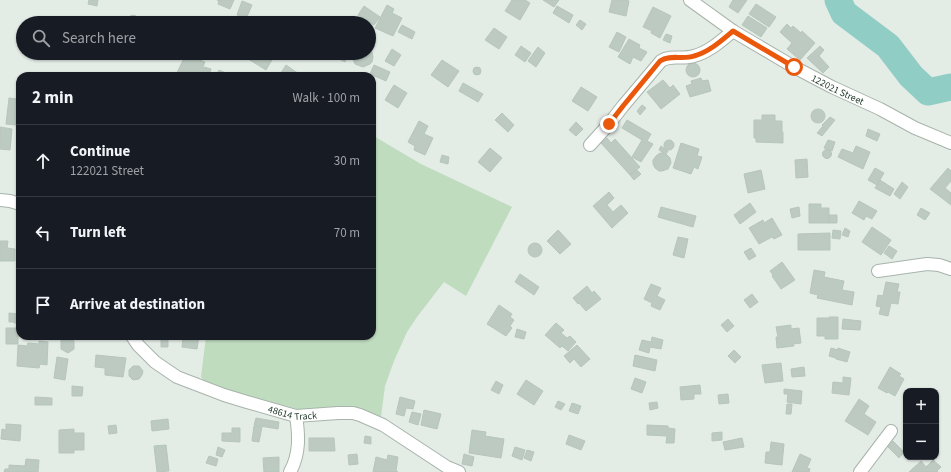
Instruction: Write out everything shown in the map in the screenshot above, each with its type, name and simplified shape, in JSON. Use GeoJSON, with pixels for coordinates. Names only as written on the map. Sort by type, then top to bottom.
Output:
{"type":"FeatureCollection","features":[{"type":"Feature","properties":{"kind":"street","name":"122021 Street"},"geometry":{"type":"LineString","coordinates":[[690,0],[733,31],[787,63],[915,128],[951,143]]}},
{"type":"Feature","properties":{"kind":"street"},"geometry":{"type":"LineString","coordinates":[[590,145],[660,61],[669,57],[692,57],[703,53],[733,31]]}},
{"type":"Feature","properties":{"kind":"street"},"geometry":{"type":"LineString","coordinates":[[0,200],[16,203]]}},
{"type":"Feature","properties":{"kind":"street"},"geometry":{"type":"LineString","coordinates":[[878,271],[926,264],[939,264],[951,269]]}},
{"type":"Feature","properties":{"kind":"street","name":"48614 Track"},"geometry":{"type":"LineString","coordinates":[[135,340],[155,362],[177,377],[230,397],[296,416],[345,413],[367,417],[383,425],[447,467],[459,472]]}},
{"type":"Feature","properties":{"kind":"street"},"geometry":{"type":"LineString","coordinates":[[290,472],[294,465],[298,449],[296,416]]}},
{"type":"Feature","properties":{"kind":"street"},"geometry":{"type":"LineString","coordinates":[[860,472],[891,431]]}},
{"type":"Feature","properties":{"kind":"green space"},"geometry":{"type":"Polygon","coordinates":[[[376,137],[421,164],[512,207],[466,296],[444,282],[407,332],[385,386],[381,417],[372,414],[318,409],[297,409],[222,389],[206,383],[201,377],[206,340],[376,340],[376,137]]]}},
{"type":"Feature","properties":{"kind":"building"},"geometry":{"type":"Polygon","coordinates":[[[89,0],[98,0],[97,6],[88,4],[89,0]]]}},
{"type":"Feature","properties":{"kind":"building"},"geometry":{"type":"Polygon","coordinates":[[[217,0],[234,0],[230,9],[218,4],[219,1],[217,0]]]}},
{"type":"Feature","properties":{"kind":"building"},"geometry":{"type":"Polygon","coordinates":[[[512,0],[525,0],[530,3],[520,20],[505,11],[512,0]]]}},
{"type":"Feature","properties":{"kind":"building"},"geometry":{"type":"Polygon","coordinates":[[[543,0],[559,0],[554,7],[543,0]]]}},
{"type":"Feature","properties":{"kind":"building"},"geometry":{"type":"Polygon","coordinates":[[[612,0],[629,1],[626,16],[609,12],[612,0]]]}},
{"type":"Feature","properties":{"kind":"building"},"geometry":{"type":"Polygon","coordinates":[[[733,0],[747,0],[738,13],[729,7],[733,0]]]}},
{"type":"Feature","properties":{"kind":"building"},"geometry":{"type":"Polygon","coordinates":[[[242,1],[252,5],[247,16],[237,15],[242,1]]]}},
{"type":"Feature","properties":{"kind":"building"},"geometry":{"type":"Polygon","coordinates":[[[756,4],[776,17],[769,27],[749,14],[756,4]]]}},
{"type":"Feature","properties":{"kind":"building"},"geometry":{"type":"Polygon","coordinates":[[[387,5],[394,9],[392,13],[402,18],[393,36],[376,28],[387,5]]]}},
{"type":"Feature","properties":{"kind":"building"},"geometry":{"type":"Polygon","coordinates":[[[364,6],[380,17],[376,22],[376,16],[358,15],[364,6]]]}},
{"type":"Feature","properties":{"kind":"building"},"geometry":{"type":"Polygon","coordinates":[[[557,6],[573,15],[569,23],[553,13],[557,6]]]}},
{"type":"Feature","properties":{"kind":"building"},"geometry":{"type":"Polygon","coordinates":[[[653,7],[671,16],[660,38],[651,33],[652,31],[643,27],[653,7]]]}},
{"type":"Feature","properties":{"kind":"building"},"geometry":{"type":"Polygon","coordinates":[[[748,16],[767,28],[761,37],[742,25],[748,16]]]}},
{"type":"Feature","properties":{"kind":"building"},"geometry":{"type":"Polygon","coordinates":[[[580,20],[586,24],[582,30],[576,25],[580,20]]]}},
{"type":"Feature","properties":{"kind":"building"},"geometry":{"type":"Polygon","coordinates":[[[787,24],[791,28],[793,26],[801,33],[802,31],[815,43],[800,60],[787,49],[792,43],[780,32],[787,24]]]}},
{"type":"Feature","properties":{"kind":"building"},"geometry":{"type":"Polygon","coordinates":[[[402,25],[415,32],[412,39],[398,32],[402,25]]]}},
{"type":"Feature","properties":{"kind":"building"},"geometry":{"type":"Polygon","coordinates":[[[494,28],[507,37],[499,49],[485,40],[494,28]]]}},
{"type":"Feature","properties":{"kind":"building"},"geometry":{"type":"Polygon","coordinates":[[[617,32],[626,37],[619,52],[609,47],[617,32]]]}},
{"type":"Feature","properties":{"kind":"building"},"geometry":{"type":"Polygon","coordinates":[[[666,34],[672,36],[670,43],[663,40],[666,34]]]}},
{"type":"Feature","properties":{"kind":"building"},"geometry":{"type":"Polygon","coordinates":[[[629,39],[640,45],[639,48],[647,52],[641,61],[633,57],[630,64],[618,57],[629,39]]]}},
{"type":"Feature","properties":{"kind":"building"},"geometry":{"type":"Polygon","coordinates":[[[521,46],[531,53],[525,62],[515,55],[521,46]]]}},
{"type":"Feature","properties":{"kind":"building"},"geometry":{"type":"Polygon","coordinates":[[[820,46],[824,50],[819,56],[829,67],[823,73],[807,58],[820,46]]]}},
{"type":"Feature","properties":{"kind":"building"},"geometry":{"type":"Polygon","coordinates":[[[538,47],[545,53],[536,67],[528,61],[538,47]]]}},
{"type":"Feature","properties":{"kind":"building"},"geometry":{"type":"Polygon","coordinates":[[[392,49],[401,55],[394,66],[385,61],[392,49]]]}},
{"type":"Feature","properties":{"kind":"building"},"geometry":{"type":"Polygon","coordinates":[[[183,60],[199,60],[205,62],[201,72],[177,72],[183,60]]]}},
{"type":"Feature","properties":{"kind":"building"},"geometry":{"type":"Polygon","coordinates":[[[250,60],[272,60],[266,70],[250,60]]]}},
{"type":"Feature","properties":{"kind":"building"},"geometry":{"type":"Polygon","coordinates":[[[353,60],[372,60],[370,64],[363,67],[355,64],[353,60]]]}},
{"type":"Feature","properties":{"kind":"building"},"geometry":{"type":"Polygon","coordinates":[[[442,60],[459,71],[448,87],[431,75],[442,60]]]}},
{"type":"Feature","properties":{"kind":"building"},"geometry":{"type":"Polygon","coordinates":[[[690,63],[696,63],[700,67],[700,73],[696,77],[690,77],[686,73],[686,67],[690,63]]]}},
{"type":"Feature","properties":{"kind":"building"},"geometry":{"type":"Polygon","coordinates":[[[286,65],[296,72],[282,72],[286,65]]]}},
{"type":"Feature","properties":{"kind":"building"},"geometry":{"type":"Polygon","coordinates":[[[374,65],[390,72],[386,81],[376,77],[376,72],[371,72],[374,65]]]}},
{"type":"Feature","properties":{"kind":"building"},"geometry":{"type":"Polygon","coordinates":[[[204,67],[211,69],[210,72],[202,72],[204,67]]]}},
{"type":"Feature","properties":{"kind":"building"},"geometry":{"type":"Polygon","coordinates":[[[475,67],[479,67],[481,71],[479,75],[475,75],[473,73],[473,69],[475,67]]]}},
{"type":"Feature","properties":{"kind":"building"},"geometry":{"type":"Polygon","coordinates":[[[701,78],[702,81],[708,80],[711,91],[690,97],[686,86],[692,84],[691,81],[701,78]]]}},
{"type":"Feature","properties":{"kind":"building"},"geometry":{"type":"Polygon","coordinates":[[[663,80],[670,88],[673,85],[680,94],[661,109],[647,92],[663,80]]]}},
{"type":"Feature","properties":{"kind":"building"},"geometry":{"type":"Polygon","coordinates":[[[463,83],[483,94],[478,102],[459,91],[463,83]]]}},
{"type":"Feature","properties":{"kind":"building"},"geometry":{"type":"Polygon","coordinates":[[[394,85],[407,93],[398,108],[385,100],[394,85]]]}},
{"type":"Feature","properties":{"kind":"building"},"geometry":{"type":"Polygon","coordinates":[[[581,87],[597,97],[588,111],[572,101],[581,87]]]}},
{"type":"Feature","properties":{"kind":"building"},"geometry":{"type":"Polygon","coordinates":[[[9,98],[16,99],[16,125],[6,124],[9,98]]]}},
{"type":"Feature","properties":{"kind":"building"},"geometry":{"type":"Polygon","coordinates":[[[642,105],[646,108],[640,115],[637,111],[642,105]]]}},
{"type":"Feature","properties":{"kind":"building"},"geometry":{"type":"Polygon","coordinates":[[[818,109],[823,111],[825,116],[823,121],[818,123],[813,121],[811,116],[813,111],[818,109]]]}},
{"type":"Feature","properties":{"kind":"building"},"geometry":{"type":"Polygon","coordinates":[[[502,113],[514,125],[508,132],[495,120],[502,113]]]}},
{"type":"Feature","properties":{"kind":"building"},"geometry":{"type":"Polygon","coordinates":[[[762,115],[775,115],[775,121],[782,121],[783,143],[756,142],[756,138],[754,138],[754,120],[762,120],[762,115]]]}},
{"type":"Feature","properties":{"kind":"building"},"geometry":{"type":"Polygon","coordinates":[[[830,117],[835,120],[822,136],[817,133],[823,126],[822,125],[830,117]]]}},
{"type":"Feature","properties":{"kind":"building"},"geometry":{"type":"Polygon","coordinates":[[[627,120],[651,134],[647,141],[653,144],[641,162],[632,157],[642,140],[622,128],[627,120]]]}},
{"type":"Feature","properties":{"kind":"building"},"geometry":{"type":"Polygon","coordinates":[[[419,121],[428,126],[424,134],[433,138],[425,155],[414,150],[415,146],[408,142],[419,121]]]}},
{"type":"Feature","properties":{"kind":"building"},"geometry":{"type":"Polygon","coordinates":[[[576,122],[583,129],[576,136],[569,130],[576,122]]]}},
{"type":"Feature","properties":{"kind":"building"},"geometry":{"type":"Polygon","coordinates":[[[0,127],[12,129],[10,150],[0,149],[0,127]]]}},
{"type":"Feature","properties":{"kind":"building"},"geometry":{"type":"Polygon","coordinates":[[[868,129],[880,134],[877,141],[866,136],[868,129]]]}},
{"type":"Feature","properties":{"kind":"building"},"geometry":{"type":"Polygon","coordinates":[[[607,138],[611,143],[615,139],[640,167],[630,175],[601,143],[607,138]]]}},
{"type":"Feature","properties":{"kind":"building"},"geometry":{"type":"Polygon","coordinates":[[[667,140],[671,140],[673,141],[673,149],[667,150],[664,147],[664,143],[667,140]]]}},
{"type":"Feature","properties":{"kind":"building"},"geometry":{"type":"Polygon","coordinates":[[[828,140],[835,142],[832,151],[824,148],[828,140]]]}},
{"type":"Feature","properties":{"kind":"building"},"geometry":{"type":"Polygon","coordinates":[[[681,143],[699,149],[697,156],[702,157],[698,169],[694,167],[691,174],[673,168],[681,143]]]}},
{"type":"Feature","properties":{"kind":"building"},"geometry":{"type":"Polygon","coordinates":[[[661,146],[668,151],[666,154],[670,158],[671,163],[668,169],[659,171],[655,168],[653,160],[660,153],[664,153],[659,150],[661,146]]]}},
{"type":"Feature","properties":{"kind":"building"},"geometry":{"type":"Polygon","coordinates":[[[856,146],[870,152],[863,169],[838,157],[842,149],[853,153],[856,146]]]}},
{"type":"Feature","properties":{"kind":"building"},"geometry":{"type":"Polygon","coordinates":[[[490,148],[502,158],[490,172],[478,162],[490,148]]]}},
{"type":"Feature","properties":{"kind":"building"},"geometry":{"type":"Polygon","coordinates":[[[825,150],[829,150],[831,154],[829,158],[825,158],[823,156],[823,152],[825,150]]]}},
{"type":"Feature","properties":{"kind":"building"},"geometry":{"type":"Polygon","coordinates":[[[442,155],[449,157],[448,164],[440,162],[442,155]]]}},
{"type":"Feature","properties":{"kind":"building"},"geometry":{"type":"Polygon","coordinates":[[[807,159],[808,177],[796,178],[795,160],[807,159]]]}},
{"type":"Feature","properties":{"kind":"building"},"geometry":{"type":"Polygon","coordinates":[[[875,168],[884,173],[877,185],[868,180],[875,168]]]}},
{"type":"Feature","properties":{"kind":"building"},"geometry":{"type":"Polygon","coordinates":[[[948,168],[951,171],[951,181],[945,188],[951,193],[951,205],[930,189],[948,168]]]}},
{"type":"Feature","properties":{"kind":"building"},"geometry":{"type":"Polygon","coordinates":[[[637,170],[641,174],[634,180],[630,175],[637,170]]]}},
{"type":"Feature","properties":{"kind":"building"},"geometry":{"type":"Polygon","coordinates":[[[761,170],[765,189],[748,193],[744,174],[761,170]]]}},
{"type":"Feature","properties":{"kind":"building"},"geometry":{"type":"Polygon","coordinates":[[[880,180],[894,189],[890,196],[875,188],[880,180]]]}},
{"type":"Feature","properties":{"kind":"building"},"geometry":{"type":"Polygon","coordinates":[[[902,182],[908,187],[900,199],[894,194],[902,182]]]}},
{"type":"Feature","properties":{"kind":"building"},"geometry":{"type":"Polygon","coordinates":[[[609,192],[614,198],[607,205],[613,212],[621,205],[628,213],[612,228],[593,206],[609,192]]]}},
{"type":"Feature","properties":{"kind":"building"},"geometry":{"type":"Polygon","coordinates":[[[859,201],[877,211],[872,219],[866,216],[864,220],[852,213],[859,201]]]}},
{"type":"Feature","properties":{"kind":"building"},"geometry":{"type":"Polygon","coordinates":[[[750,203],[756,212],[740,224],[734,215],[750,203]]]}},
{"type":"Feature","properties":{"kind":"building"},"geometry":{"type":"Polygon","coordinates":[[[809,204],[821,204],[821,208],[829,208],[829,223],[809,223],[809,204]]]}},
{"type":"Feature","properties":{"kind":"building"},"geometry":{"type":"Polygon","coordinates":[[[661,207],[696,216],[693,227],[658,217],[661,207]]]}},
{"type":"Feature","properties":{"kind":"building"},"geometry":{"type":"Polygon","coordinates":[[[799,207],[800,216],[792,218],[790,209],[799,207]]]}},
{"type":"Feature","properties":{"kind":"building"},"geometry":{"type":"Polygon","coordinates":[[[921,208],[930,213],[925,220],[917,215],[921,208]]]}},
{"type":"Feature","properties":{"kind":"building"},"geometry":{"type":"Polygon","coordinates":[[[829,215],[837,215],[837,223],[829,223],[829,215]]]}},
{"type":"Feature","properties":{"kind":"building"},"geometry":{"type":"Polygon","coordinates":[[[772,218],[782,235],[774,239],[772,237],[759,244],[749,228],[763,220],[764,223],[772,218]]]}},
{"type":"Feature","properties":{"kind":"building"},"geometry":{"type":"Polygon","coordinates":[[[872,227],[891,240],[881,255],[862,242],[872,227]]]}},
{"type":"Feature","properties":{"kind":"building"},"geometry":{"type":"Polygon","coordinates":[[[845,228],[850,231],[848,237],[842,235],[845,228]]]}},
{"type":"Feature","properties":{"kind":"building"},"geometry":{"type":"Polygon","coordinates":[[[558,230],[571,244],[560,254],[547,241],[558,230]]]}},
{"type":"Feature","properties":{"kind":"building"},"geometry":{"type":"Polygon","coordinates":[[[833,230],[841,231],[840,239],[832,238],[833,230]]]}},
{"type":"Feature","properties":{"kind":"building"},"geometry":{"type":"Polygon","coordinates":[[[830,233],[830,250],[798,250],[798,234],[830,233]]]}},
{"type":"Feature","properties":{"kind":"building"},"geometry":{"type":"Polygon","coordinates":[[[678,237],[688,239],[684,258],[673,255],[678,237]]]}},
{"type":"Feature","properties":{"kind":"building"},"geometry":{"type":"Polygon","coordinates":[[[0,241],[8,241],[7,248],[15,249],[15,261],[0,261],[0,241]]]}},
{"type":"Feature","properties":{"kind":"building"},"geometry":{"type":"Polygon","coordinates":[[[532,243],[538,243],[542,247],[542,253],[538,257],[532,257],[528,253],[528,247],[532,243]]]}},
{"type":"Feature","properties":{"kind":"building"},"geometry":{"type":"Polygon","coordinates":[[[889,246],[897,251],[892,259],[884,253],[889,246]]]}},
{"type":"Feature","properties":{"kind":"building"},"geometry":{"type":"Polygon","coordinates":[[[751,248],[756,256],[749,260],[744,252],[751,248]]]}},
{"type":"Feature","properties":{"kind":"building"},"geometry":{"type":"Polygon","coordinates":[[[782,262],[795,280],[781,289],[770,271],[782,262]]]}},
{"type":"Feature","properties":{"kind":"building"},"geometry":{"type":"Polygon","coordinates":[[[814,270],[825,272],[824,277],[844,281],[842,290],[854,292],[852,305],[817,298],[818,295],[810,293],[814,270]]]}},
{"type":"Feature","properties":{"kind":"building"},"geometry":{"type":"Polygon","coordinates":[[[520,274],[539,287],[534,295],[515,282],[520,274]]]}},
{"type":"Feature","properties":{"kind":"building"},"geometry":{"type":"Polygon","coordinates":[[[886,282],[899,284],[897,292],[900,292],[898,304],[891,303],[888,316],[879,314],[881,307],[876,306],[878,295],[883,296],[886,282]]]}},
{"type":"Feature","properties":{"kind":"building"},"geometry":{"type":"Polygon","coordinates":[[[651,284],[661,288],[657,296],[665,300],[660,310],[651,306],[652,303],[644,299],[651,284]]]}},
{"type":"Feature","properties":{"kind":"building"},"geometry":{"type":"Polygon","coordinates":[[[587,286],[592,293],[594,291],[601,299],[586,311],[573,298],[587,286]]]}},
{"type":"Feature","properties":{"kind":"building"},"geometry":{"type":"Polygon","coordinates":[[[752,294],[758,302],[750,308],[744,300],[752,294]]]}},
{"type":"Feature","properties":{"kind":"building"},"geometry":{"type":"Polygon","coordinates":[[[499,305],[512,314],[510,317],[514,320],[510,326],[512,328],[506,336],[487,324],[499,305]]]}},
{"type":"Feature","properties":{"kind":"building"},"geometry":{"type":"Polygon","coordinates":[[[9,313],[16,314],[16,323],[9,322],[9,313]]]}},
{"type":"Feature","properties":{"kind":"building"},"geometry":{"type":"Polygon","coordinates":[[[838,317],[838,339],[825,339],[825,336],[817,336],[817,318],[838,317]]]}},
{"type":"Feature","properties":{"kind":"building"},"geometry":{"type":"Polygon","coordinates":[[[728,319],[734,326],[727,332],[721,325],[728,319]]]}},
{"type":"Feature","properties":{"kind":"building"},"geometry":{"type":"Polygon","coordinates":[[[843,319],[861,321],[860,330],[842,329],[843,319]]]}},
{"type":"Feature","properties":{"kind":"building"},"geometry":{"type":"Polygon","coordinates":[[[556,323],[564,330],[561,333],[567,338],[570,336],[576,342],[568,351],[562,346],[560,348],[545,335],[556,323]]]}},
{"type":"Feature","properties":{"kind":"building"},"geometry":{"type":"Polygon","coordinates":[[[791,325],[791,329],[799,328],[801,343],[793,344],[794,346],[777,348],[776,337],[778,337],[776,327],[791,325]]]}},
{"type":"Feature","properties":{"kind":"building"},"geometry":{"type":"Polygon","coordinates":[[[6,328],[16,328],[16,340],[18,340],[18,344],[6,344],[6,328]]]}},
{"type":"Feature","properties":{"kind":"building"},"geometry":{"type":"Polygon","coordinates":[[[517,329],[526,332],[524,339],[515,337],[517,329]]]}},
{"type":"Feature","properties":{"kind":"building"},"geometry":{"type":"Polygon","coordinates":[[[652,337],[663,340],[661,349],[650,347],[649,353],[639,350],[642,340],[651,342],[652,337]]]}},
{"type":"Feature","properties":{"kind":"building"},"geometry":{"type":"Polygon","coordinates":[[[61,340],[74,341],[74,349],[68,353],[61,349],[61,340]]]}},
{"type":"Feature","properties":{"kind":"building"},"geometry":{"type":"Polygon","coordinates":[[[161,340],[168,340],[168,347],[161,347],[161,340]]]}},
{"type":"Feature","properties":{"kind":"building"},"geometry":{"type":"Polygon","coordinates":[[[183,340],[198,340],[197,349],[182,347],[183,340]]]}},
{"type":"Feature","properties":{"kind":"building"},"geometry":{"type":"Polygon","coordinates":[[[39,341],[48,342],[47,365],[40,364],[39,368],[17,366],[18,345],[27,346],[28,343],[39,344],[39,341]]]}},
{"type":"Feature","properties":{"kind":"building"},"geometry":{"type":"Polygon","coordinates":[[[577,345],[590,359],[581,367],[574,359],[570,363],[564,356],[577,345]]]}},
{"type":"Feature","properties":{"kind":"building"},"geometry":{"type":"Polygon","coordinates":[[[831,348],[838,350],[838,348],[850,352],[847,362],[829,356],[831,348]]]}},
{"type":"Feature","properties":{"kind":"building"},"geometry":{"type":"Polygon","coordinates":[[[734,350],[741,357],[735,363],[728,356],[734,350]]]}},
{"type":"Feature","properties":{"kind":"building"},"geometry":{"type":"Polygon","coordinates":[[[96,355],[126,358],[123,377],[105,375],[105,368],[95,367],[96,355]]]}},
{"type":"Feature","properties":{"kind":"building"},"geometry":{"type":"Polygon","coordinates":[[[635,355],[657,360],[655,371],[633,366],[635,355]]]}},
{"type":"Feature","properties":{"kind":"building"},"geometry":{"type":"Polygon","coordinates":[[[57,357],[68,359],[65,380],[54,378],[57,357]]]}},
{"type":"Feature","properties":{"kind":"building"},"geometry":{"type":"Polygon","coordinates":[[[781,363],[783,381],[765,383],[762,365],[781,363]]]}},
{"type":"Feature","properties":{"kind":"building"},"geometry":{"type":"Polygon","coordinates":[[[133,366],[139,366],[143,371],[139,379],[133,380],[129,376],[129,370],[133,366]]]}},
{"type":"Feature","properties":{"kind":"building"},"geometry":{"type":"Polygon","coordinates":[[[804,367],[805,376],[792,377],[791,369],[804,367]]]}},
{"type":"Feature","properties":{"kind":"building"},"geometry":{"type":"Polygon","coordinates":[[[890,367],[901,374],[899,376],[904,379],[895,396],[878,388],[890,367]]]}},
{"type":"Feature","properties":{"kind":"building"},"geometry":{"type":"Polygon","coordinates":[[[843,377],[851,378],[849,395],[832,393],[833,382],[843,383],[843,377]]]}},
{"type":"Feature","properties":{"kind":"building"},"geometry":{"type":"Polygon","coordinates":[[[635,378],[646,382],[642,393],[631,389],[635,378]]]}},
{"type":"Feature","properties":{"kind":"building"},"geometry":{"type":"Polygon","coordinates":[[[526,380],[543,391],[534,405],[517,394],[526,380]]]}},
{"type":"Feature","properties":{"kind":"building"},"geometry":{"type":"Polygon","coordinates":[[[496,381],[503,385],[499,394],[491,390],[496,381]]]}},
{"type":"Feature","properties":{"kind":"building"},"geometry":{"type":"Polygon","coordinates":[[[700,385],[701,394],[694,394],[694,399],[681,400],[680,387],[700,385]]]}},
{"type":"Feature","properties":{"kind":"building"},"geometry":{"type":"Polygon","coordinates":[[[72,386],[83,387],[82,396],[72,396],[72,386]]]}},
{"type":"Feature","properties":{"kind":"building"},"geometry":{"type":"Polygon","coordinates":[[[784,389],[802,391],[801,404],[787,402],[788,394],[784,394],[784,389]]]}},
{"type":"Feature","properties":{"kind":"building"},"geometry":{"type":"Polygon","coordinates":[[[728,394],[729,403],[719,404],[718,395],[728,394]]]}},
{"type":"Feature","properties":{"kind":"building"},"geometry":{"type":"Polygon","coordinates":[[[35,397],[52,398],[52,405],[35,405],[35,397]]]}},
{"type":"Feature","properties":{"kind":"building"},"geometry":{"type":"Polygon","coordinates":[[[400,397],[415,401],[413,409],[406,408],[404,416],[396,414],[400,397]]]}},
{"type":"Feature","properties":{"kind":"building"},"geometry":{"type":"Polygon","coordinates":[[[859,399],[869,406],[864,414],[876,422],[868,435],[845,421],[859,399]]]}},
{"type":"Feature","properties":{"kind":"building"},"geometry":{"type":"Polygon","coordinates":[[[558,401],[565,404],[561,410],[555,407],[558,401]]]}},
{"type":"Feature","properties":{"kind":"building"},"geometry":{"type":"Polygon","coordinates":[[[657,402],[658,408],[650,410],[649,403],[657,402]]]}},
{"type":"Feature","properties":{"kind":"building"},"geometry":{"type":"Polygon","coordinates":[[[572,403],[581,406],[578,414],[569,411],[572,403]]]}},
{"type":"Feature","properties":{"kind":"building"},"geometry":{"type":"Polygon","coordinates":[[[787,404],[792,404],[791,414],[786,414],[787,404]]]}},
{"type":"Feature","properties":{"kind":"building"},"geometry":{"type":"Polygon","coordinates":[[[424,410],[441,414],[437,429],[421,425],[424,410]]]}},
{"type":"Feature","properties":{"kind":"building"},"geometry":{"type":"Polygon","coordinates":[[[412,412],[421,414],[418,425],[409,422],[412,412]]]}},
{"type":"Feature","properties":{"kind":"building"},"geometry":{"type":"Polygon","coordinates":[[[256,418],[279,422],[278,429],[254,425],[256,418]]]}},
{"type":"Feature","properties":{"kind":"building"},"geometry":{"type":"Polygon","coordinates":[[[168,419],[169,429],[152,431],[151,421],[168,419]]]}},
{"type":"Feature","properties":{"kind":"building"},"geometry":{"type":"Polygon","coordinates":[[[6,424],[21,425],[20,441],[1,439],[2,429],[6,430],[6,424]]]}},
{"type":"Feature","properties":{"kind":"building"},"geometry":{"type":"Polygon","coordinates":[[[116,425],[117,433],[109,434],[108,426],[116,425]]]}},
{"type":"Feature","properties":{"kind":"building"},"geometry":{"type":"Polygon","coordinates":[[[647,425],[668,426],[668,428],[675,429],[674,443],[666,443],[667,436],[647,435],[647,425]]]}},
{"type":"Feature","properties":{"kind":"building"},"geometry":{"type":"Polygon","coordinates":[[[254,426],[262,427],[259,442],[252,441],[254,426]]]}},
{"type":"Feature","properties":{"kind":"building"},"geometry":{"type":"Polygon","coordinates":[[[232,428],[240,428],[240,442],[222,441],[222,433],[232,433],[232,428]]]}},
{"type":"Feature","properties":{"kind":"building"},"geometry":{"type":"Polygon","coordinates":[[[74,429],[74,433],[84,433],[84,450],[74,450],[74,453],[59,453],[59,430],[74,429]]]}},
{"type":"Feature","properties":{"kind":"building"},"geometry":{"type":"Polygon","coordinates":[[[472,430],[486,432],[485,436],[504,439],[501,458],[469,453],[472,430]]]}},
{"type":"Feature","properties":{"kind":"building"},"geometry":{"type":"Polygon","coordinates":[[[722,432],[722,440],[712,441],[712,433],[722,432]]]}},
{"type":"Feature","properties":{"kind":"building"},"geometry":{"type":"Polygon","coordinates":[[[569,435],[585,441],[581,450],[566,444],[569,435]]]}},
{"type":"Feature","properties":{"kind":"building"},"geometry":{"type":"Polygon","coordinates":[[[365,436],[371,437],[371,444],[364,443],[365,436]]]}},
{"type":"Feature","properties":{"kind":"building"},"geometry":{"type":"Polygon","coordinates":[[[309,438],[334,438],[335,451],[309,451],[309,438]]]}},
{"type":"Feature","properties":{"kind":"building"},"geometry":{"type":"Polygon","coordinates":[[[742,438],[744,447],[725,450],[723,442],[742,438]]]}},
{"type":"Feature","properties":{"kind":"building"},"geometry":{"type":"Polygon","coordinates":[[[893,441],[903,451],[903,453],[899,458],[888,447],[893,441]]]}},
{"type":"Feature","properties":{"kind":"building"},"geometry":{"type":"Polygon","coordinates":[[[771,442],[784,444],[782,465],[765,463],[766,452],[770,452],[771,442]]]}},
{"type":"Feature","properties":{"kind":"building"},"geometry":{"type":"Polygon","coordinates":[[[166,445],[169,471],[157,472],[154,446],[166,445]]]}},
{"type":"Feature","properties":{"kind":"building"},"geometry":{"type":"Polygon","coordinates":[[[218,447],[225,450],[222,457],[216,455],[218,447]]]}},
{"type":"Feature","properties":{"kind":"building"},"geometry":{"type":"Polygon","coordinates":[[[515,447],[525,450],[522,460],[512,456],[515,447]]]}},
{"type":"Feature","properties":{"kind":"building"},"geometry":{"type":"Polygon","coordinates":[[[527,450],[534,452],[531,461],[524,458],[527,450]]]}},
{"type":"Feature","properties":{"kind":"building"},"geometry":{"type":"Polygon","coordinates":[[[357,454],[358,464],[349,465],[348,455],[357,454]]]}},
{"type":"Feature","properties":{"kind":"building"},"geometry":{"type":"Polygon","coordinates":[[[464,454],[474,457],[472,466],[462,464],[464,454]]]}},
{"type":"Feature","properties":{"kind":"building"},"geometry":{"type":"Polygon","coordinates":[[[800,454],[811,459],[807,468],[810,469],[809,472],[792,472],[800,454]]]}},
{"type":"Feature","properties":{"kind":"building"},"geometry":{"type":"Polygon","coordinates":[[[388,455],[398,457],[396,471],[398,472],[373,472],[376,457],[387,460],[388,455]]]}},
{"type":"Feature","properties":{"kind":"building"},"geometry":{"type":"Polygon","coordinates":[[[209,456],[218,459],[216,466],[206,463],[209,456]]]}},
{"type":"Feature","properties":{"kind":"building"},"geometry":{"type":"Polygon","coordinates":[[[279,457],[279,472],[264,472],[263,458],[279,457]]]}},
{"type":"Feature","properties":{"kind":"building"},"geometry":{"type":"Polygon","coordinates":[[[26,459],[39,460],[38,472],[4,472],[5,469],[9,469],[9,465],[25,466],[26,459]]]}},
{"type":"Feature","properties":{"kind":"building"},"geometry":{"type":"Polygon","coordinates":[[[933,460],[941,467],[937,471],[938,472],[909,472],[921,461],[926,467],[933,460]]]}},
{"type":"Feature","properties":{"kind":"waterway"},"geometry":{"type":"LineString","coordinates":[[838,0],[844,13],[888,46],[911,76],[928,92],[951,87]]}},
{"type":"Feature","properties":{"kind":"route"},"geometry":{"type":"LineString","coordinates":[[609,124],[660,61],[669,57],[692,57],[703,53],[733,31],[794,67]]}}]}
